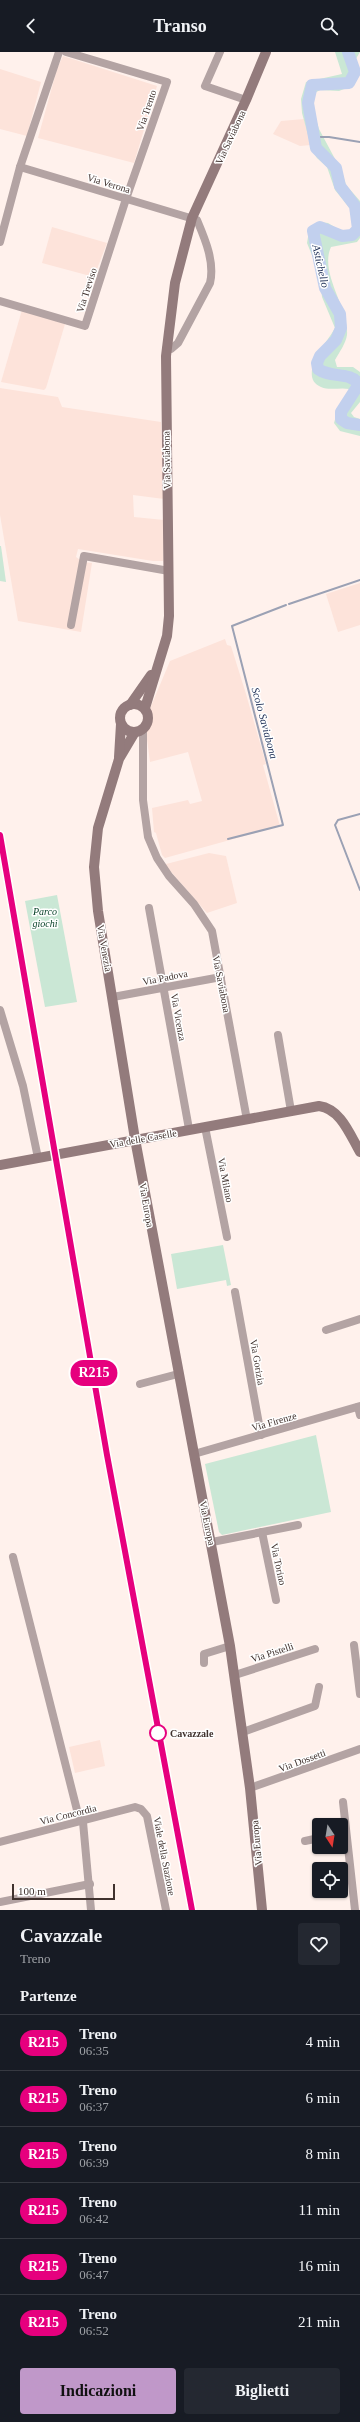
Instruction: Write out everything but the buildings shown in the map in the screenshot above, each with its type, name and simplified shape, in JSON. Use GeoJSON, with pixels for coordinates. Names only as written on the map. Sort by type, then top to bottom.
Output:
{"type":"FeatureCollection","features":[{"type":"Feature","properties":{"kind":"street"},"geometry":{"type":"LineString","coordinates":[[0,242],[20,167],[59,52]]}},
{"type":"Feature","properties":{"kind":"street","name":"Via Trento"},"geometry":{"type":"LineString","coordinates":[[66,52],[167,82],[126,199]]}},
{"type":"Feature","properties":{"kind":"street"},"geometry":{"type":"LineString","coordinates":[[220,52],[205,86],[246,100]]}},
{"type":"Feature","properties":{"kind":"street","name":"Via Saviabona"},"geometry":{"type":"LineString","coordinates":[[156,669],[167,636],[169,616],[165,417],[166,349],[174,283],[192,218],[246,100],[266,52]]}},
{"type":"Feature","properties":{"kind":"street","name":"Via Verona"},"geometry":{"type":"LineString","coordinates":[[20,167],[192,218]]}},
{"type":"Feature","properties":{"kind":"street","name":"Via Treviso"},"geometry":{"type":"LineString","coordinates":[[0,301],[85,326],[126,199]]}},
{"type":"Feature","properties":{"kind":"street"},"geometry":{"type":"LineString","coordinates":[[166,349],[172,349],[178,343],[201,304],[212,274],[202,233],[197,220],[192,218]]}},
{"type":"Feature","properties":{"kind":"street"},"geometry":{"type":"LineString","coordinates":[[72,625],[84,556],[168,571]]}},
{"type":"Feature","properties":{"kind":"street"},"geometry":{"type":"LineString","coordinates":[[139,731],[127,730],[122,724],[122,710],[130,705],[156,669]]}},
{"type":"Feature","properties":{"kind":"street"},"geometry":{"type":"LineString","coordinates":[[130,705],[139,705],[145,708],[156,669]]}},
{"type":"Feature","properties":{"kind":"street","name":"Via Saviabona"},"geometry":{"type":"LineString","coordinates":[[145,708],[149,718],[139,731],[143,800],[148,837],[157,858],[169,876],[194,904],[212,932],[247,1120]]}},
{"type":"Feature","properties":{"kind":"street","name":"Via Venezia"},"geometry":{"type":"LineString","coordinates":[[122,724],[119,759],[98,828],[94,867],[98,911],[135,1139]]}},
{"type":"Feature","properties":{"kind":"street","name":"Via Venezia"},"geometry":{"type":"LineString","coordinates":[[119,759],[139,731]]}},
{"type":"Feature","properties":{"kind":"street","name":"Via Vicenza"},"geometry":{"type":"LineString","coordinates":[[149,908],[189,1129]]}},
{"type":"Feature","properties":{"kind":"street","name":"Via Padova"},"geometry":{"type":"LineString","coordinates":[[113,997],[221,976]]}},
{"type":"Feature","properties":{"kind":"street"},"geometry":{"type":"LineString","coordinates":[[0,1010],[23,1086],[38,1158]]}},
{"type":"Feature","properties":{"kind":"street"},"geometry":{"type":"LineString","coordinates":[[278,1035],[291,1111]]}},
{"type":"Feature","properties":{"kind":"street"},"geometry":{"type":"LineString","coordinates":[[247,1120],[320,1106],[329,1107],[337,1114],[360,1152]]}},
{"type":"Feature","properties":{"kind":"street","name":"Via delle Caselle"},"geometry":{"type":"LineString","coordinates":[[0,1165],[189,1129],[247,1120]]}},
{"type":"Feature","properties":{"kind":"street","name":"Via Milano"},"geometry":{"type":"LineString","coordinates":[[206,1127],[228,1237]]}},
{"type":"Feature","properties":{"kind":"street","name":"Via Europa"},"geometry":{"type":"LineString","coordinates":[[135,1139],[178,1374],[212,1542],[230,1646],[250,1788],[262,1910]]}},
{"type":"Feature","properties":{"kind":"street","name":"Via Gorizia"},"geometry":{"type":"LineString","coordinates":[[235,1292],[261,1435]]}},
{"type":"Feature","properties":{"kind":"street"},"geometry":{"type":"LineString","coordinates":[[326,1330],[360,1319]]}},
{"type":"Feature","properties":{"kind":"street"},"geometry":{"type":"LineString","coordinates":[[140,1384],[178,1374]]}},
{"type":"Feature","properties":{"kind":"street","name":"Via Firenze"},"geometry":{"type":"LineString","coordinates":[[194,1454],[359,1409]]}},
{"type":"Feature","properties":{"kind":"street","name":"Via Torino"},"geometry":{"type":"LineString","coordinates":[[212,1542],[298,1525]]}},
{"type":"Feature","properties":{"kind":"street","name":"Via Torino"},"geometry":{"type":"LineString","coordinates":[[262,1532],[276,1600]]}},
{"type":"Feature","properties":{"kind":"street"},"geometry":{"type":"LineString","coordinates":[[13,1557],[78,1814],[83,1822],[90,1884],[91,1910]]}},
{"type":"Feature","properties":{"kind":"street"},"geometry":{"type":"LineString","coordinates":[[354,1645],[360,1694]]}},
{"type":"Feature","properties":{"kind":"street"},"geometry":{"type":"LineString","coordinates":[[204,1663],[204,1654],[230,1646]]}},
{"type":"Feature","properties":{"kind":"street","name":"Via Pistelli"},"geometry":{"type":"LineString","coordinates":[[234,1675],[316,1649]]}},
{"type":"Feature","properties":{"kind":"street"},"geometry":{"type":"LineString","coordinates":[[243,1732],[315,1706],[318,1687]]}},
{"type":"Feature","properties":{"kind":"street","name":"Via Dossetti"},"geometry":{"type":"LineString","coordinates":[[250,1788],[360,1749]]}},
{"type":"Feature","properties":{"kind":"street"},"geometry":{"type":"LineString","coordinates":[[342,1802],[343,1818]]}},
{"type":"Feature","properties":{"kind":"street","name":"Via Concordia"},"geometry":{"type":"LineString","coordinates":[[0,1842],[83,1822],[135,1807],[141,1809]]}},
{"type":"Feature","properties":{"kind":"street","name":"Viale della Stazione"},"geometry":{"type":"LineString","coordinates":[[141,1809],[147,1816],[166,1910]]}},
{"type":"Feature","properties":{"kind":"street"},"geometry":{"type":"LineString","coordinates":[[305,1841],[312,1840]]}},
{"type":"Feature","properties":{"kind":"street"},"geometry":{"type":"LineString","coordinates":[[346,1854],[355,1910]]}},
{"type":"Feature","properties":{"kind":"street"},"geometry":{"type":"LineString","coordinates":[[0,1902],[90,1884]]}},
{"type":"Feature","properties":{"kind":"shaded area"},"geometry":{"type":"Polygon","coordinates":[[[63,56],[157,86],[134,163],[38,138],[57,69],[63,56]]]}},
{"type":"Feature","properties":{"kind":"shaded area"},"geometry":{"type":"Polygon","coordinates":[[[0,69],[41,82],[27,136],[0,129],[0,69]]]}},
{"type":"Feature","properties":{"kind":"shaded area"},"geometry":{"type":"Polygon","coordinates":[[[304,119],[311,145],[300,146],[273,134],[281,121],[304,119]]]}},
{"type":"Feature","properties":{"kind":"shaded area"},"geometry":{"type":"Polygon","coordinates":[[[52,227],[107,243],[94,277],[42,263],[52,227]]]}},
{"type":"Feature","properties":{"kind":"shaded area"},"geometry":{"type":"Polygon","coordinates":[[[22,310],[65,324],[46,388],[44,390],[1,382],[22,310]]]}},
{"type":"Feature","properties":{"kind":"shaded area"},"geometry":{"type":"Polygon","coordinates":[[[0,388],[58,397],[62,407],[161,422],[164,499],[133,495],[134,517],[164,520],[163,561],[153,561],[78,549],[76,557],[83,562],[92,563],[81,632],[18,621],[0,515],[0,388]]]}},
{"type":"Feature","properties":{"kind":"shaded area"},"geometry":{"type":"Polygon","coordinates":[[[360,583],[360,625],[338,632],[326,594],[360,583]]]}},
{"type":"Feature","properties":{"kind":"shaded area"},"geometry":{"type":"Polygon","coordinates":[[[225,639],[227,645],[231,646],[246,694],[266,764],[263,765],[280,826],[165,858],[162,855],[156,833],[154,832],[152,808],[188,800],[190,804],[202,801],[188,752],[150,762],[145,724],[146,718],[170,661],[225,639]]]}},
{"type":"Feature","properties":{"kind":"shaded area"},"geometry":{"type":"Polygon","coordinates":[[[209,853],[226,856],[237,903],[207,913],[166,866],[166,864],[209,853]]]}},
{"type":"Feature","properties":{"kind":"shaded area"},"geometry":{"type":"Polygon","coordinates":[[[100,1740],[105,1766],[75,1773],[69,1747],[100,1740]]]}},
{"type":"Feature","properties":{"kind":"green space"},"geometry":{"type":"Polygon","coordinates":[[[335,52],[360,52],[354,62],[358,76],[354,85],[339,91],[320,90],[313,94],[311,104],[319,129],[342,172],[346,185],[360,201],[360,238],[357,242],[331,247],[328,257],[331,279],[344,314],[347,335],[335,360],[337,367],[353,367],[360,372],[360,402],[351,413],[354,417],[360,419],[360,436],[340,431],[334,423],[338,409],[349,389],[328,389],[321,387],[314,382],[312,375],[316,358],[335,328],[322,297],[320,275],[307,243],[309,231],[320,222],[328,223],[343,232],[353,230],[352,211],[335,190],[327,167],[317,158],[312,150],[302,113],[301,99],[306,82],[342,74],[335,52]]]}},
{"type":"Feature","properties":{"kind":"green space"},"geometry":{"type":"Polygon","coordinates":[[[1,546],[6,582],[0,581],[1,546]]]}},
{"type":"Feature","properties":{"kind":"green space","name":"Parco giochi"},"geometry":{"type":"Polygon","coordinates":[[[57,895],[77,1002],[45,1007],[25,901],[57,895]]]}},
{"type":"Feature","properties":{"kind":"green space"},"geometry":{"type":"Polygon","coordinates":[[[223,1245],[231,1285],[227,1286],[226,1280],[177,1289],[171,1254],[223,1245]]]}},
{"type":"Feature","properties":{"kind":"green space"},"geometry":{"type":"Polygon","coordinates":[[[316,1435],[331,1512],[222,1535],[219,1532],[205,1464],[316,1435]]]}},
{"type":"Feature","properties":{"kind":"waterway","name":"Astichello"},"geometry":{"type":"LineString","coordinates":[[348,52],[355,72],[349,83],[312,85],[308,103],[316,148],[336,168],[340,186],[355,206],[358,229],[352,235],[342,236],[320,227],[313,231],[325,288],[340,314],[341,328],[336,340],[320,356],[317,363],[318,369],[323,372],[345,376],[355,380],[359,384],[341,412],[341,419],[347,423],[360,425]]}},
{"type":"Feature","properties":{"kind":"waterway"},"geometry":{"type":"LineString","coordinates":[[314,137],[329,137],[360,142]]}},
{"type":"Feature","properties":{"kind":"waterway","name":"Scolo Saviabona"},"geometry":{"type":"LineString","coordinates":[[289,604],[360,580]]}},
{"type":"Feature","properties":{"kind":"waterway","name":"Scolo Saviabona"},"geometry":{"type":"LineString","coordinates":[[228,839],[283,825],[232,626],[286,605]]}},
{"type":"Feature","properties":{"kind":"waterway"},"geometry":{"type":"LineString","coordinates":[[360,814],[338,820],[335,825],[360,890]]}},
{"type":"Feature","properties":{"kind":"railway"},"geometry":{"type":"LineString","coordinates":[[0,835],[107,1455],[192,1910]]}},
{"type":"Feature","properties":{"kind":"train","name":"R215"},"geometry":{"type":"LineString","coordinates":[[0,835],[76,1263],[107,1455],[180,1855],[192,1910]]}},
{"type":"Feature","properties":{"kind":"place","name":"Cavazzale"},"geometry":{"type":"Point","coordinates":[158,1733]}}]}
